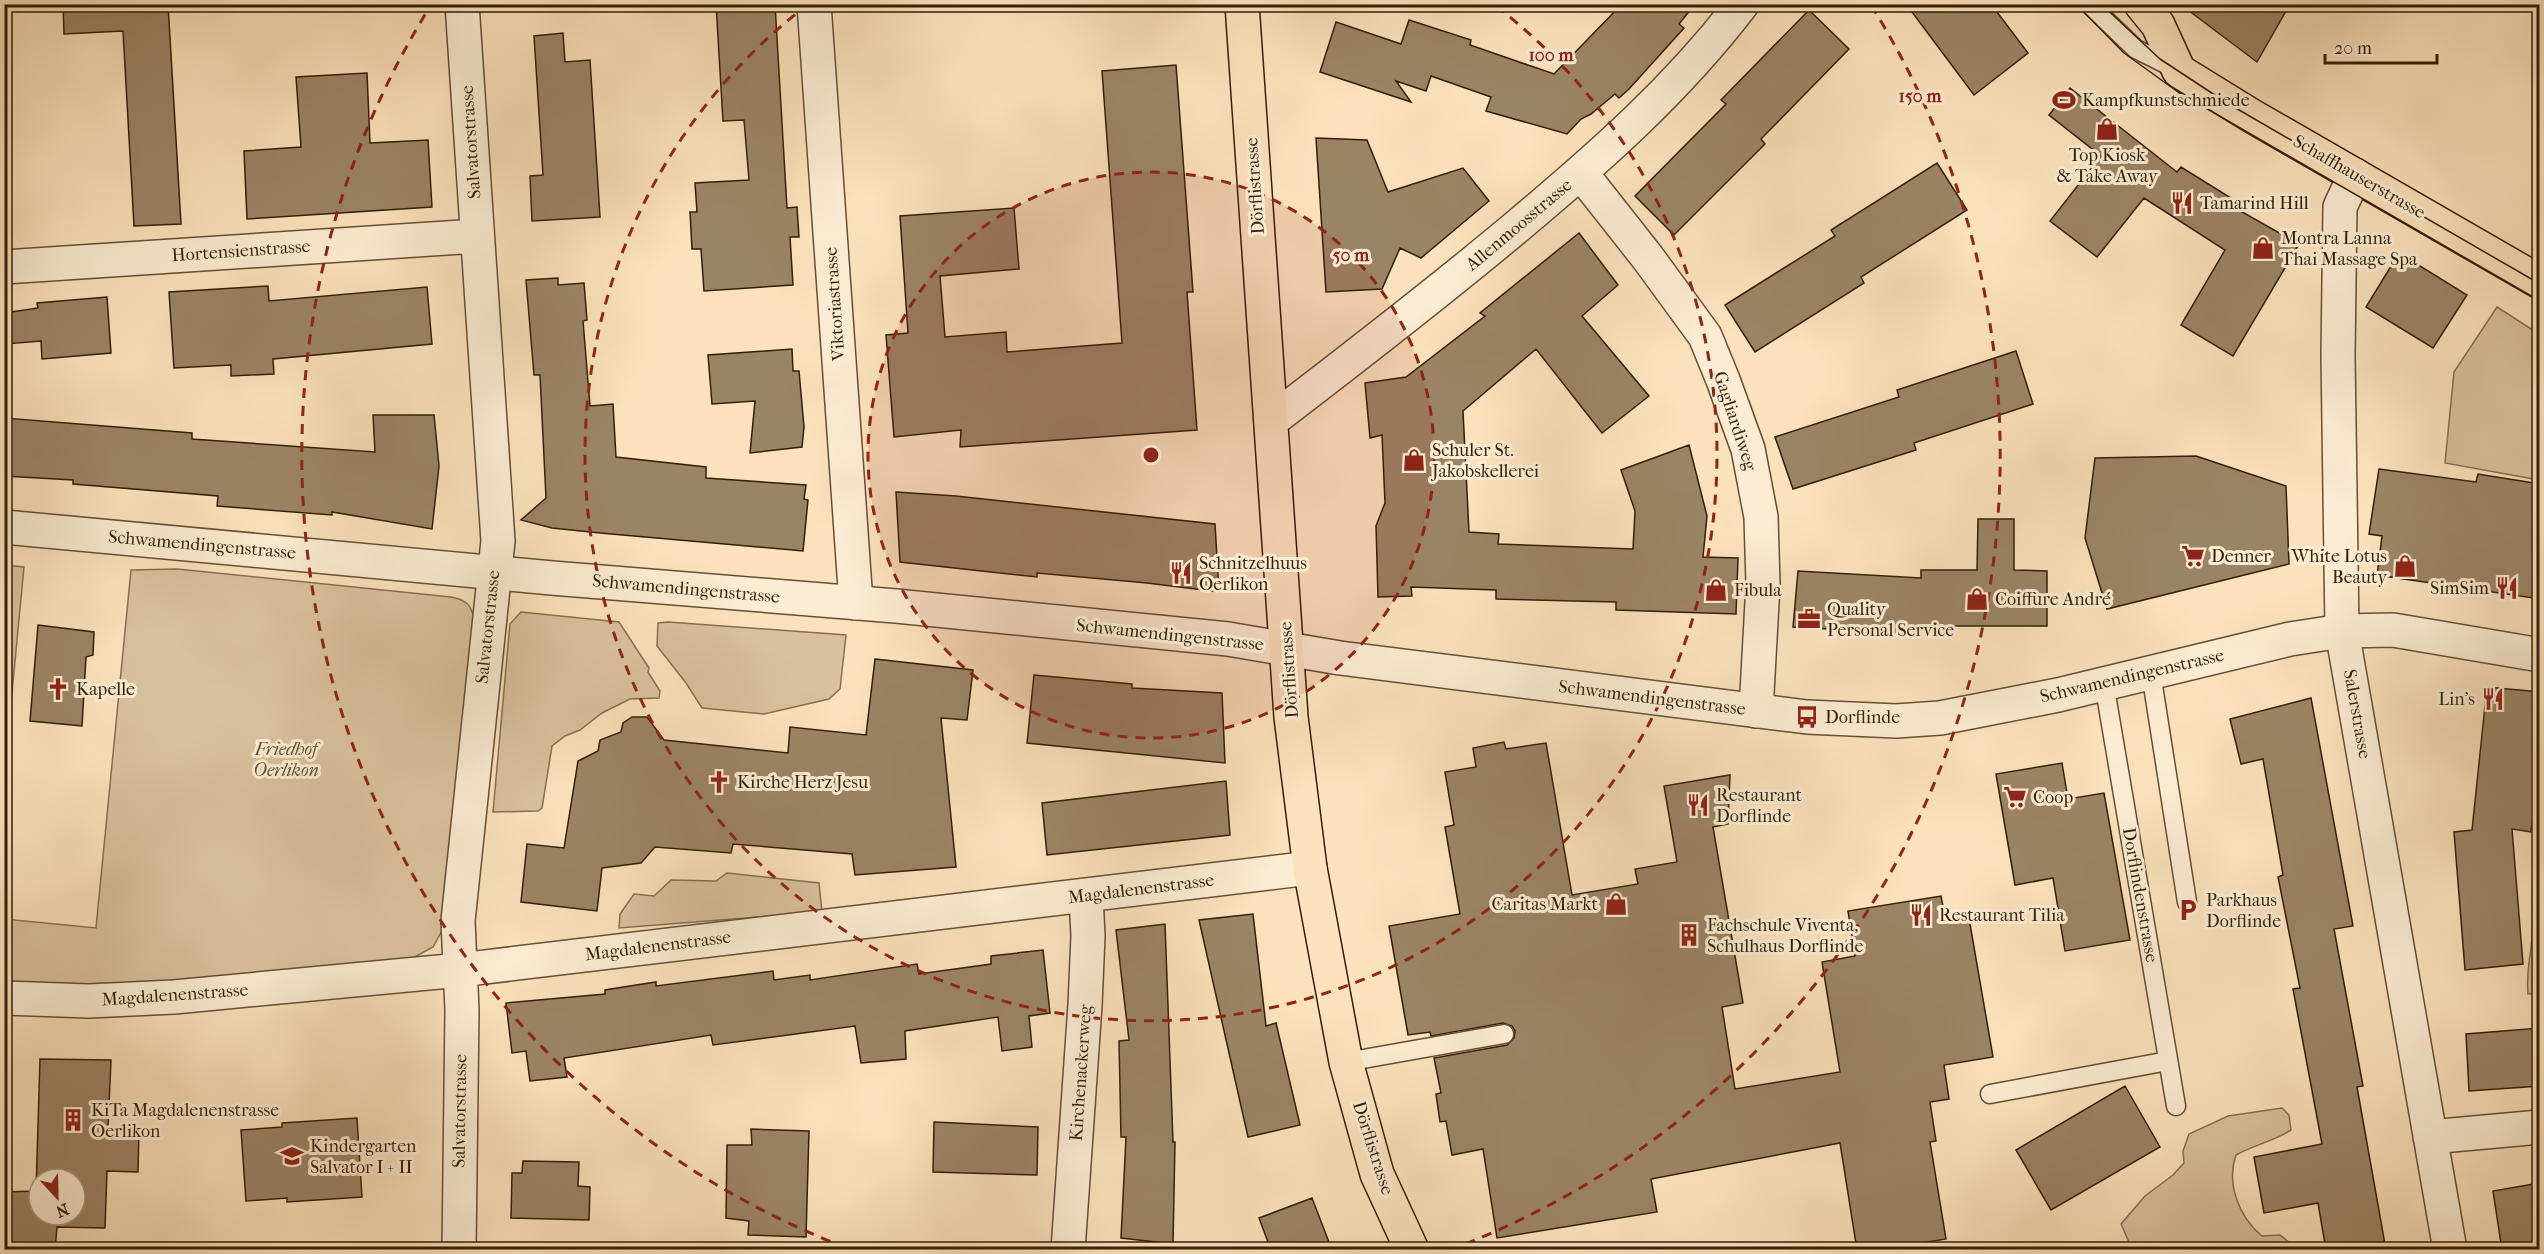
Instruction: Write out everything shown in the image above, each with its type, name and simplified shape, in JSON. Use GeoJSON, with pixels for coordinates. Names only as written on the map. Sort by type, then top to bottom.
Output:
{"type":"FeatureCollection","features":[{"type":"Feature","properties":{"kind":"main road","name":"Dörflistrasse"},"geometry":{"type":"LineString","coordinates":[[1242,4],[1291,717],[1310,868],[1346,1062],[1377,1174],[1412,1250]]}},
{"type":"Feature","properties":{"kind":"main road"},"geometry":{"type":"LineString","coordinates":[[2141,4],[2158,25],[2180,70]]}},
{"type":"Feature","properties":{"kind":"main road","name":"Schaffhauserstrasse"},"geometry":{"type":"LineString","coordinates":[[2180,70],[2252,116],[2540,282]]}},
{"type":"Feature","properties":{"kind":"street","name":"Salvatorstrasse"},"geometry":{"type":"LineString","coordinates":[[459,1250],[462,1010],[458,921],[498,541],[462,4]]}},
{"type":"Feature","properties":{"kind":"street","name":"Viktoriastrasse"},"geometry":{"type":"LineString","coordinates":[[814,4],[856,603]]}},
{"type":"Feature","properties":{"kind":"street","name":"Allenmoosstrasse"},"geometry":{"type":"LineString","coordinates":[[1271,420],[1423,305],[1581,173],[1641,119],[1714,40],[1742,4]]}},
{"type":"Feature","properties":{"kind":"street","name":"Gagliardiweg"},"geometry":{"type":"LineString","coordinates":[[1581,173],[1648,258],[1705,336],[1748,449],[1761,517],[1763,573],[1756,711]]}},
{"type":"Feature","properties":{"kind":"street","name":"Salerstrasse"},"geometry":{"type":"LineString","coordinates":[[2355,175],[2340,207],[2338,355],[2342,632],[2450,1250]]}},
{"type":"Feature","properties":{"kind":"street","name":"Hortensienstrasse"},"geometry":{"type":"LineString","coordinates":[[4,267],[477,236]]}},
{"type":"Feature","properties":{"kind":"street","name":"Schwamendingenstrasse"},"geometry":{"type":"LineString","coordinates":[[4,527],[856,603],[1228,639],[1352,660],[1756,711],[1896,721],[1940,718],[2104,684],[2290,639],[2342,632],[2393,630],[2540,654]]}},
{"type":"Feature","properties":{"kind":"street","name":"Magdalenenstrasse"},"geometry":{"type":"LineString","coordinates":[[4,998],[89,1000],[174,997],[459,970],[1310,868]]}},
{"type":"Feature","properties":{"kind":"street","name":"Kirchenackerweg"},"geometry":{"type":"LineString","coordinates":[[1068,1250],[1085,1005],[1088,936],[1086,896]]}},
{"type":"Feature","properties":{"kind":"street"},"geometry":{"type":"LineString","coordinates":[[2430,1137],[2540,1127]]}},
{"type":"Feature","properties":{"kind":"lane","name":"Schaffhauserstrasse"},"geometry":{"type":"LineString","coordinates":[[2089,4],[2136,49],[2180,70]]}},
{"type":"Feature","properties":{"kind":"lane"},"geometry":{"type":"LineString","coordinates":[[2151,673],[2187,902]]}},
{"type":"Feature","properties":{"kind":"lane","name":"Dorflindenstrasse"},"geometry":{"type":"LineString","coordinates":[[2104,684],[2176,1106]]}},
{"type":"Feature","properties":{"kind":"lane"},"geometry":{"type":"LineString","coordinates":[[1346,1062],[1400,1044],[1504,1034]]}},
{"type":"Feature","properties":{"kind":"lane"},"geometry":{"type":"LineString","coordinates":[[1990,1094],[2168,1061]]}},
{"type":"Feature","properties":{"kind":"green space"},"geometry":{"type":"Polygon","coordinates":[[[2497,307],[2539,334],[2539,480],[2445,463],[2454,372],[2497,307]]]}},
{"type":"Feature","properties":{"kind":"green space"},"geometry":{"type":"Polygon","coordinates":[[[4,565],[24,567],[5,766],[4,565]]]}},
{"type":"Feature","properties":{"kind":"green space","name":"Friedhof Oerlikon"},"geometry":{"type":"Polygon","coordinates":[[[177,569],[451,597],[464,601],[469,606],[474,619],[443,929],[433,947],[411,959],[181,985],[5,984],[5,919],[96,928],[131,570],[177,569]]]}},
{"type":"Feature","properties":{"kind":"green space"},"geometry":{"type":"Polygon","coordinates":[[[521,612],[619,622],[649,668],[648,672],[660,691],[659,698],[630,699],[602,713],[580,730],[565,736],[552,746],[542,808],[538,811],[493,812],[510,624],[521,612]]]}},
{"type":"Feature","properties":{"kind":"green space"},"geometry":{"type":"Polygon","coordinates":[[[658,623],[846,635],[840,689],[829,699],[764,714],[702,708],[657,646],[658,623]]]}},
{"type":"Feature","properties":{"kind":"green space"},"geometry":{"type":"Polygon","coordinates":[[[2539,831],[2539,993],[2528,994],[2533,871],[2539,831]]]}},
{"type":"Feature","properties":{"kind":"green space"},"geometry":{"type":"Polygon","coordinates":[[[727,873],[819,883],[822,912],[619,928],[620,914],[634,894],[654,896],[671,880],[716,881],[727,873]]]}},
{"type":"Feature","properties":{"kind":"green space"},"geometry":{"type":"Polygon","coordinates":[[[2282,1108],[2289,1115],[2291,1130],[2236,1155],[2233,1166],[2234,1188],[2241,1210],[2262,1236],[2280,1235],[2297,1249],[2132,1249],[2121,1224],[2145,1196],[2173,1175],[2184,1163],[2183,1151],[2189,1134],[2228,1116],[2282,1108]]]}},
{"type":"Feature","properties":{"kind":"building"},"geometry":{"type":"Polygon","coordinates":[[[63,4],[168,4],[181,224],[134,226],[123,31],[64,34],[63,4]]]}},
{"type":"Feature","properties":{"kind":"building"},"geometry":{"type":"Polygon","coordinates":[[[716,4],[775,4],[787,208],[797,207],[799,237],[790,237],[793,285],[704,291],[701,249],[692,249],[690,212],[697,212],[695,183],[749,180],[744,120],[723,121],[716,4]]]}},
{"type":"Feature","properties":{"kind":"building"},"geometry":{"type":"Polygon","coordinates":[[[1622,4],[1695,4],[1679,24],[1684,28],[1629,89],[1619,98],[1615,94],[1591,114],[1581,119],[1567,134],[1486,111],[1491,97],[1431,76],[1426,91],[1396,81],[1411,102],[1320,72],[1336,22],[1401,44],[1409,20],[1471,40],[1470,45],[1554,74],[1622,4]]]}},
{"type":"Feature","properties":{"kind":"building"},"geometry":{"type":"Polygon","coordinates":[[[1906,4],[1991,4],[2028,53],[1974,95],[1906,4]]]}},
{"type":"Feature","properties":{"kind":"building"},"geometry":{"type":"Polygon","coordinates":[[[2180,4],[2290,4],[2257,62],[2180,4]]]}},
{"type":"Feature","properties":{"kind":"building"},"geometry":{"type":"Polygon","coordinates":[[[1809,10],[1849,49],[1761,139],[1765,144],[1674,235],[1635,196],[1726,104],[1721,100],[1809,10]]]}},
{"type":"Feature","properties":{"kind":"building"},"geometry":{"type":"Polygon","coordinates":[[[563,33],[565,62],[590,60],[600,217],[532,221],[530,176],[543,175],[534,36],[563,33]]]}},
{"type":"Feature","properties":{"kind":"building"},"geometry":{"type":"Polygon","coordinates":[[[1176,65],[1193,292],[1187,292],[1197,430],[960,447],[961,430],[894,437],[886,335],[908,333],[900,216],[1014,208],[1019,269],[940,276],[945,337],[1006,332],[1007,352],[1122,343],[1102,71],[1176,65]]]}},
{"type":"Feature","properties":{"kind":"building"},"geometry":{"type":"Polygon","coordinates":[[[367,73],[370,143],[428,140],[432,207],[247,219],[244,151],[301,147],[296,77],[367,73]]]}},
{"type":"Feature","properties":{"kind":"building"},"geometry":{"type":"Polygon","coordinates":[[[2070,88],[2177,172],[2181,167],[2231,198],[2228,204],[2299,244],[2233,356],[2181,325],[2225,250],[2144,198],[2097,257],[2050,221],[2101,156],[2049,115],[2070,88]]]}},
{"type":"Feature","properties":{"kind":"building"},"geometry":{"type":"Polygon","coordinates":[[[1316,138],[1367,140],[1388,192],[1463,168],[1489,201],[1421,258],[1400,248],[1382,289],[1326,292],[1316,138]]]}},
{"type":"Feature","properties":{"kind":"building"},"geometry":{"type":"Polygon","coordinates":[[[1937,163],[1967,210],[1861,277],[1864,283],[1755,352],[1725,305],[1835,236],[1831,230],[1937,163]]]}},
{"type":"Feature","properties":{"kind":"building"},"geometry":{"type":"Polygon","coordinates":[[[1579,233],[1618,285],[1582,316],[1649,396],[1602,433],[1536,349],[1463,411],[1469,532],[1499,534],[1498,544],[1633,549],[1635,511],[1621,470],[1689,445],[1707,516],[1703,557],[1738,558],[1736,614],[1616,610],[1616,602],[1496,599],[1496,590],[1411,587],[1412,596],[1378,597],[1376,526],[1385,503],[1382,435],[1370,438],[1365,383],[1406,377],[1485,316],[1480,313],[1579,233]]]}},
{"type":"Feature","properties":{"kind":"building"},"geometry":{"type":"Polygon","coordinates":[[[2399,253],[2467,295],[2433,348],[2366,307],[2399,253]]]}},
{"type":"Feature","properties":{"kind":"building"},"geometry":{"type":"Polygon","coordinates":[[[558,278],[558,285],[584,283],[587,320],[583,321],[590,406],[613,404],[616,457],[706,467],[706,478],[806,485],[804,499],[808,500],[803,551],[552,528],[521,520],[546,498],[540,375],[534,375],[526,280],[558,278]]]}},
{"type":"Feature","properties":{"kind":"building"},"geometry":{"type":"Polygon","coordinates":[[[268,286],[269,301],[427,287],[432,344],[273,359],[274,374],[231,376],[231,365],[174,368],[169,292],[268,286]]]}},
{"type":"Feature","properties":{"kind":"building"},"geometry":{"type":"Polygon","coordinates":[[[107,297],[111,353],[42,359],[41,341],[5,344],[5,313],[38,308],[37,303],[107,297]]]}},
{"type":"Feature","properties":{"kind":"building"},"geometry":{"type":"Polygon","coordinates":[[[792,349],[793,371],[799,371],[804,427],[802,447],[750,453],[755,401],[712,404],[708,355],[792,349]]]}},
{"type":"Feature","properties":{"kind":"building"},"geometry":{"type":"Polygon","coordinates":[[[2016,351],[2033,404],[1914,443],[1916,450],[1793,489],[1775,437],[1899,397],[1897,390],[2016,351]]]}},
{"type":"Feature","properties":{"kind":"building"},"geometry":{"type":"Polygon","coordinates":[[[373,415],[434,415],[439,466],[432,529],[332,512],[332,515],[217,506],[218,496],[73,484],[73,480],[4,476],[4,418],[192,433],[192,439],[375,452],[373,415]]]}},
{"type":"Feature","properties":{"kind":"building"},"geometry":{"type":"Polygon","coordinates":[[[2196,456],[2286,486],[2289,564],[2107,609],[2085,538],[2095,458],[2196,456]]]}},
{"type":"Feature","properties":{"kind":"building"},"geometry":{"type":"Polygon","coordinates":[[[2379,469],[2476,482],[2478,474],[2540,484],[2540,599],[2377,575],[2382,536],[2369,534],[2379,469]]]}},
{"type":"Feature","properties":{"kind":"building"},"geometry":{"type":"Polygon","coordinates":[[[896,492],[956,496],[1215,524],[1219,592],[1147,583],[1037,573],[1037,577],[900,562],[896,492]]]}},
{"type":"Feature","properties":{"kind":"building"},"geometry":{"type":"Polygon","coordinates":[[[1978,519],[2014,519],[2014,570],[2047,571],[2047,626],[1920,626],[1920,634],[1793,627],[1798,571],[1921,578],[1921,570],[1977,570],[1978,519]]]}},
{"type":"Feature","properties":{"kind":"building","name":"Kapelle"},"geometry":{"type":"Polygon","coordinates":[[[38,625],[94,632],[93,655],[86,657],[82,726],[30,721],[38,625]]]}},
{"type":"Feature","properties":{"kind":"building"},"geometry":{"type":"Polygon","coordinates":[[[875,659],[973,670],[967,720],[941,718],[956,867],[855,875],[852,854],[733,844],[731,853],[655,847],[641,863],[602,868],[597,911],[521,902],[527,844],[564,848],[578,761],[598,751],[600,740],[621,732],[623,723],[632,717],[647,717],[664,740],[788,753],[790,727],[866,735],[875,659]]]}},
{"type":"Feature","properties":{"kind":"building"},"geometry":{"type":"Polygon","coordinates":[[[1034,675],[1132,684],[1132,688],[1222,693],[1225,763],[1027,743],[1034,675]]]}},
{"type":"Feature","properties":{"kind":"building"},"geometry":{"type":"Polygon","coordinates":[[[2487,687],[2540,692],[2540,749],[2531,832],[2512,829],[2523,964],[2465,970],[2454,832],[2472,830],[2487,687]]]}},
{"type":"Feature","properties":{"kind":"building"},"geometry":{"type":"Polygon","coordinates":[[[2311,698],[2353,926],[2334,929],[2363,1086],[2357,1087],[2386,1250],[2326,1250],[2318,1203],[2264,1213],[2254,1157],[2322,1144],[2293,989],[2300,988],[2278,877],[2283,875],[2263,759],[2241,764],[2230,719],[2311,698]]]}},
{"type":"Feature","properties":{"kind":"building"},"geometry":{"type":"Polygon","coordinates":[[[1504,742],[1506,749],[1546,743],[1572,895],[1638,884],[1635,869],[1677,862],[1664,786],[1730,775],[1728,824],[1713,827],[1743,1003],[1722,1007],[1735,1089],[1840,1072],[1822,962],[1855,956],[1848,911],[1941,896],[1946,922],[1969,918],[1993,1057],[1944,1065],[1949,1099],[1930,1102],[1936,1141],[1930,1142],[1946,1239],[1880,1250],[1857,1250],[1840,1143],[1651,1179],[1657,1212],[1497,1238],[1483,1149],[1452,1155],[1446,1121],[1440,1122],[1436,1094],[1441,1093],[1434,1058],[1507,1045],[1514,1038],[1515,1031],[1512,1026],[1503,1023],[1431,1036],[1430,1032],[1408,1035],[1389,926],[1460,914],[1445,827],[1454,825],[1445,772],[1476,767],[1473,748],[1504,742]]]}},
{"type":"Feature","properties":{"kind":"building"},"geometry":{"type":"Polygon","coordinates":[[[2062,763],[2068,799],[2104,793],[2130,940],[2065,951],[2053,878],[2015,885],[1996,774],[2062,763]]]}},
{"type":"Feature","properties":{"kind":"building"},"geometry":{"type":"Polygon","coordinates":[[[1226,781],[1230,835],[1047,855],[1042,803],[1226,781]]]}},
{"type":"Feature","properties":{"kind":"building"},"geometry":{"type":"Polygon","coordinates":[[[1253,914],[1266,1026],[1276,1023],[1300,1125],[1248,1137],[1199,920],[1253,914]]]}},
{"type":"Feature","properties":{"kind":"building"},"geometry":{"type":"Polygon","coordinates":[[[1165,924],[1173,1142],[1175,1142],[1173,1244],[1121,1238],[1126,1137],[1121,1137],[1119,1041],[1129,1040],[1116,930],[1165,924]]]}},
{"type":"Feature","properties":{"kind":"building"},"geometry":{"type":"Polygon","coordinates":[[[1043,950],[1050,1013],[1029,1016],[1032,1047],[1002,1051],[998,1017],[905,1031],[906,1059],[861,1063],[855,1026],[713,1045],[711,1035],[564,1058],[567,1077],[530,1081],[526,1051],[512,1053],[506,1003],[605,994],[605,990],[656,982],[656,986],[773,971],[774,980],[810,975],[810,980],[917,964],[919,974],[991,964],[991,956],[1043,950]]]}},
{"type":"Feature","properties":{"kind":"building"},"geometry":{"type":"Polygon","coordinates":[[[2540,1028],[2540,1086],[2469,1091],[2466,1034],[2540,1028]]]}},
{"type":"Feature","properties":{"kind":"building","name":"KiTa Magdalenenstrasse Oerlikon"},"geometry":{"type":"Polygon","coordinates":[[[40,1059],[111,1060],[108,1128],[139,1129],[138,1172],[107,1171],[105,1228],[57,1227],[87,1227],[87,1167],[37,1167],[40,1059]]]}},
{"type":"Feature","properties":{"kind":"building"},"geometry":{"type":"Polygon","coordinates":[[[2125,1086],[2160,1147],[2051,1210],[2016,1150],[2125,1086]]]}},
{"type":"Feature","properties":{"kind":"building"},"geometry":{"type":"Polygon","coordinates":[[[357,1118],[362,1197],[287,1202],[287,1198],[246,1201],[241,1130],[282,1127],[282,1123],[357,1118]]]}},
{"type":"Feature","properties":{"kind":"building"},"geometry":{"type":"Polygon","coordinates":[[[934,1122],[1038,1127],[1037,1175],[933,1172],[934,1122]]]}},
{"type":"Feature","properties":{"kind":"building"},"geometry":{"type":"Polygon","coordinates":[[[751,1129],[809,1131],[806,1237],[748,1235],[749,1221],[726,1218],[727,1145],[752,1145],[751,1129]]]}},
{"type":"Feature","properties":{"kind":"building"},"geometry":{"type":"Polygon","coordinates":[[[523,1161],[579,1162],[578,1186],[590,1187],[589,1220],[511,1218],[512,1173],[522,1173],[523,1161]]]}},
{"type":"Feature","properties":{"kind":"building"},"geometry":{"type":"Polygon","coordinates":[[[2540,1183],[2540,1250],[2502,1250],[2493,1191],[2540,1183]]]}},
{"type":"Feature","properties":{"kind":"building","name":"KiTa Magdalenenstrasse Oerlikon"},"geometry":{"type":"Polygon","coordinates":[[[27,1191],[27,1227],[57,1227],[55,1250],[4,1250],[4,1192],[27,1191]]]}},
{"type":"Feature","properties":{"kind":"building"},"geometry":{"type":"Polygon","coordinates":[[[1312,1198],[1332,1250],[1271,1250],[1259,1218],[1312,1198]]]}},
{"type":"Feature","properties":{"kind":"tram line"},"geometry":{"type":"LineString","coordinates":[[2076,4],[2124,53],[2178,92],[2540,301]]}},
{"type":"Feature","properties":{"kind":"tram line"},"geometry":{"type":"LineString","coordinates":[[2101,4],[2160,59],[2227,103],[2540,284]]}},
{"type":"Feature","properties":{"kind":"place","name":"Kampfkunstschmiede"},"geometry":{"type":"Point","coordinates":[2064,100]}},
{"type":"Feature","properties":{"kind":"place","name":"Top Kiosk & Take Away"},"geometry":{"type":"Point","coordinates":[2107,129]}},
{"type":"Feature","properties":{"kind":"place","name":"Tamarind Hill"},"geometry":{"type":"Point","coordinates":[2182,203]}},
{"type":"Feature","properties":{"kind":"place","name":"Montra Lanna Thai Massage Spa"},"geometry":{"type":"Point","coordinates":[2263,248]}},
{"type":"Feature","properties":{"kind":"place","name":"Schuler St. Jakobskellerei"},"geometry":{"type":"Point","coordinates":[1414,460]}},
{"type":"Feature","properties":{"kind":"place","name":"Denner"},"geometry":{"type":"Point","coordinates":[2193,556]}},
{"type":"Feature","properties":{"kind":"place","name":"White Lotus Beauty"},"geometry":{"type":"Point","coordinates":[2405,566]}},
{"type":"Feature","properties":{"kind":"place","name":"Schnitzelhuus Oerlikon"},"geometry":{"type":"Point","coordinates":[1181,573]}},
{"type":"Feature","properties":{"kind":"place","name":"SimSim"},"geometry":{"type":"Point","coordinates":[2507,588]}},
{"type":"Feature","properties":{"kind":"place","name":"Fibula"},"geometry":{"type":"Point","coordinates":[1716,590]}},
{"type":"Feature","properties":{"kind":"place","name":"Coiffure André"},"geometry":{"type":"Point","coordinates":[1977,599]}},
{"type":"Feature","properties":{"kind":"place","name":"Quality Personal Service"},"geometry":{"type":"Point","coordinates":[1809,619]}},
{"type":"Feature","properties":{"kind":"place","name":"Kapelle"},"geometry":{"type":"Point","coordinates":[58,689]}},
{"type":"Feature","properties":{"kind":"place","name":"Lin's"},"geometry":{"type":"Point","coordinates":[2493,699]}},
{"type":"Feature","properties":{"kind":"place","name":"Dorflinde"},"geometry":{"type":"Point","coordinates":[1807,717]}},
{"type":"Feature","properties":{"kind":"place","name":"Kirche Herz Jesu"},"geometry":{"type":"Point","coordinates":[719,782]}},
{"type":"Feature","properties":{"kind":"place","name":"Coop"},"geometry":{"type":"Point","coordinates":[2015,797]}},
{"type":"Feature","properties":{"kind":"place","name":"Restaurant Dorflinde"},"geometry":{"type":"Point","coordinates":[1698,805]}},
{"type":"Feature","properties":{"kind":"place","name":"Caritas Markt"},"geometry":{"type":"Point","coordinates":[1616,904]}},
{"type":"Feature","properties":{"kind":"place","name":"Parkhaus Dorflinde"},"geometry":{"type":"Point","coordinates":[2188,910]}},
{"type":"Feature","properties":{"kind":"place","name":"Restaurant Tilia"},"geometry":{"type":"Point","coordinates":[1921,915]}},
{"type":"Feature","properties":{"kind":"place","name":"Fachschule Viventa, Schulhaus Dorflinde"},"geometry":{"type":"Point","coordinates":[1689,935]}},
{"type":"Feature","properties":{"kind":"place","name":"KiTa Magdalenenstrasse Oerlikon"},"geometry":{"type":"Point","coordinates":[73,1120]}},
{"type":"Feature","properties":{"kind":"place","name":"Kindergarten Salvator I + II"},"geometry":{"type":"Point","coordinates":[292,1156]}}]}
